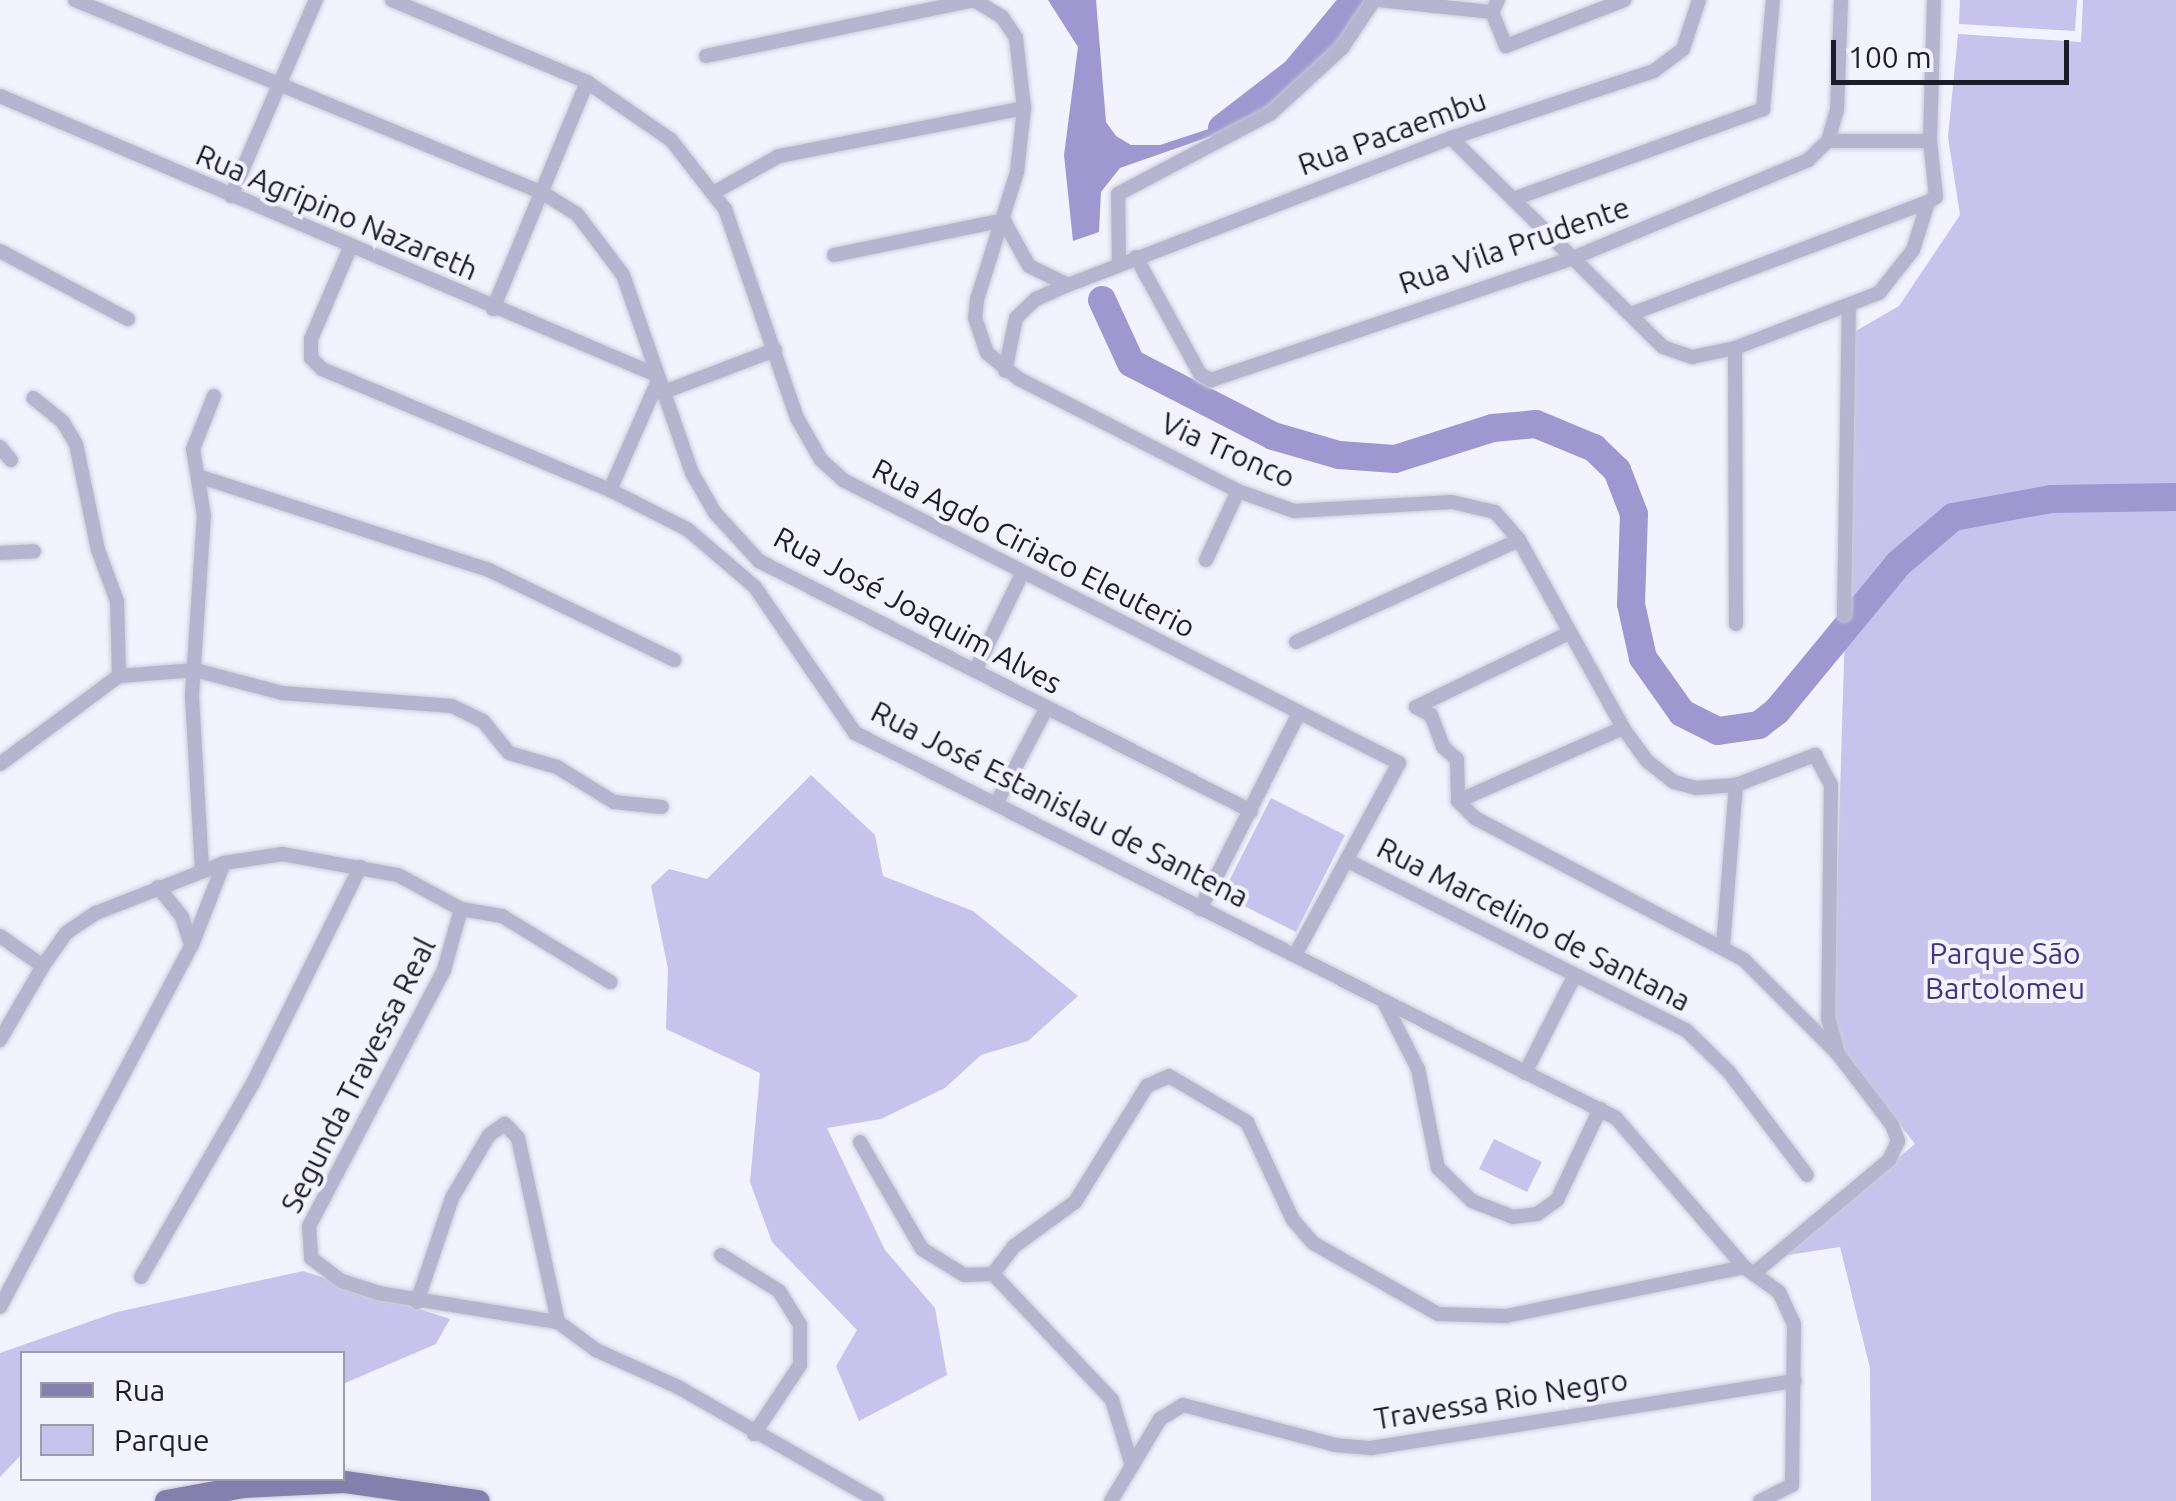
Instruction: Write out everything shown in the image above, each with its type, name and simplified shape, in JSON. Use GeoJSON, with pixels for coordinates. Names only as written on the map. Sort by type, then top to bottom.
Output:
{"type":"FeatureCollection","features":[{"type":"Feature","properties":{"kind":"main road"},"geometry":{"type":"LineString","coordinates":[[166,1501],[243,1487],[344,1482],[478,1501]]}},
{"type":"Feature","properties":{"kind":"street","name":"Rua José Joaquim Alves"},"geometry":{"type":"LineString","coordinates":[[75,0],[543,194],[577,214],[609,249],[639,312],[657,383],[715,513],[759,561],[1250,811]]}},
{"type":"Feature","properties":{"kind":"street"},"geometry":{"type":"LineString","coordinates":[[231,196],[316,0]]}},
{"type":"Feature","properties":{"kind":"street","name":"Rua Agdo Ciriaco Eleuterio"},"geometry":{"type":"LineString","coordinates":[[392,0],[587,82],[654,125],[714,192],[797,418],[822,460],[884,504],[1021,576],[1399,763],[1348,861]]}},
{"type":"Feature","properties":{"kind":"street"},"geometry":{"type":"LineString","coordinates":[[706,56],[974,0],[1002,17],[1016,38],[1024,108],[1022,150],[975,318],[988,353],[1005,371]]}},
{"type":"Feature","properties":{"kind":"street"},"geometry":{"type":"LineString","coordinates":[[1120,264],[1118,194],[1234,139],[1270,114],[1342,48],[1376,0],[1495,6],[1506,46],[1624,0]]}},
{"type":"Feature","properties":{"kind":"street","name":"Rua Pacaembu"},"geometry":{"type":"LineString","coordinates":[[1005,371],[1016,318],[1036,298],[1451,138],[1672,62],[1692,34],[1700,0]]}},
{"type":"Feature","properties":{"kind":"street"},"geometry":{"type":"LineString","coordinates":[[1516,198],[1762,110],[1773,0]]}},
{"type":"Feature","properties":{"kind":"street"},"geometry":{"type":"LineString","coordinates":[[1842,0],[1837,110],[1828,140],[1930,142]]}},
{"type":"Feature","properties":{"kind":"street"},"geometry":{"type":"LineString","coordinates":[[1631,314],[1936,197],[1937,177],[1930,142],[1934,0]]}},
{"type":"Feature","properties":{"kind":"street"},"geometry":{"type":"LineString","coordinates":[[493,309],[587,82]]}},
{"type":"Feature","properties":{"kind":"street","name":"Rua Agripino Nazareth"},"geometry":{"type":"LineString","coordinates":[[0,96],[657,383]]}},
{"type":"Feature","properties":{"kind":"street"},"geometry":{"type":"LineString","coordinates":[[714,192],[779,156],[1024,108]]}},
{"type":"Feature","properties":{"kind":"street"},"geometry":{"type":"LineString","coordinates":[[1451,138],[1516,198],[1572,258],[1678,355],[1735,348],[1849,308],[1896,278],[1925,228],[1928,202]]}},
{"type":"Feature","properties":{"kind":"street","name":"Rua Vila Prudente"},"geometry":{"type":"LineString","coordinates":[[1136,257],[1200,374],[1210,380],[1572,258],[1776,178],[1828,140]]}},
{"type":"Feature","properties":{"kind":"street"},"geometry":{"type":"LineString","coordinates":[[834,255],[1004,220]]}},
{"type":"Feature","properties":{"kind":"street"},"geometry":{"type":"LineString","coordinates":[[1004,220],[1029,266],[1068,285]]}},
{"type":"Feature","properties":{"kind":"street","name":"Rua José Estanislau de Santena"},"geometry":{"type":"LineString","coordinates":[[350,248],[311,339],[311,358],[336,375],[610,490],[686,530],[742,574],[806,654],[855,732],[1600,1109],[1646,1148],[1749,1270],[1779,1292],[1792,1312],[1794,1381]]}},
{"type":"Feature","properties":{"kind":"street"},"geometry":{"type":"LineString","coordinates":[[0,251],[128,319]]}},
{"type":"Feature","properties":{"kind":"street"},"geometry":{"type":"LineString","coordinates":[[1844,614],[1849,308]]}},
{"type":"Feature","properties":{"kind":"street"},"geometry":{"type":"LineString","coordinates":[[1735,348],[1736,624]]}},
{"type":"Feature","properties":{"kind":"street"},"geometry":{"type":"LineString","coordinates":[[610,490],[657,383],[775,350]]}},
{"type":"Feature","properties":{"kind":"street","name":"Via Tronco"},"geometry":{"type":"LineString","coordinates":[[1005,371],[1238,491],[1313,514],[1477,503],[1494,512],[1519,540],[1623,728],[1647,762],[1674,782],[1696,788],[1736,785],[1814,755],[1831,785],[1828,1018],[1838,1054]]}},
{"type":"Feature","properties":{"kind":"street"},"geometry":{"type":"LineString","coordinates":[[202,870],[195,670],[203,593],[201,478],[193,449],[214,396]]}},
{"type":"Feature","properties":{"kind":"street"},"geometry":{"type":"LineString","coordinates":[[33,398],[62,422],[76,444],[98,550],[117,600],[119,676]]}},
{"type":"Feature","properties":{"kind":"street"},"geometry":{"type":"LineString","coordinates":[[0,447],[6,460]]}},
{"type":"Feature","properties":{"kind":"street"},"geometry":{"type":"LineString","coordinates":[[201,478],[488,570],[674,660]]}},
{"type":"Feature","properties":{"kind":"street"},"geometry":{"type":"LineString","coordinates":[[1206,560],[1238,491]]}},
{"type":"Feature","properties":{"kind":"street"},"geometry":{"type":"LineString","coordinates":[[1296,642],[1519,540]]}},
{"type":"Feature","properties":{"kind":"street"},"geometry":{"type":"LineString","coordinates":[[0,553],[34,550]]}},
{"type":"Feature","properties":{"kind":"street"},"geometry":{"type":"LineString","coordinates":[[975,671],[1021,576]]}},
{"type":"Feature","properties":{"kind":"street"},"geometry":{"type":"LineString","coordinates":[[993,1274],[1013,1246],[1075,1202],[1147,1086],[1162,1075],[1247,1122],[1293,1220],[1313,1243],[1438,1314],[1506,1316],[1749,1270],[1896,1151],[1892,1125],[1838,1054],[1722,946],[1475,818],[1458,801],[1458,759],[1443,747],[1431,715],[1416,707],[1569,633]]}},
{"type":"Feature","properties":{"kind":"street"},"geometry":{"type":"LineString","coordinates":[[0,764],[119,676],[195,670],[282,693],[452,706],[483,721],[509,754],[557,767],[614,802],[662,807]]}},
{"type":"Feature","properties":{"kind":"street"},"geometry":{"type":"LineString","coordinates":[[996,804],[1046,709]]}},
{"type":"Feature","properties":{"kind":"street"},"geometry":{"type":"LineString","coordinates":[[1200,909],[1299,713]]}},
{"type":"Feature","properties":{"kind":"street"},"geometry":{"type":"LineString","coordinates":[[1458,801],[1623,728]]}},
{"type":"Feature","properties":{"kind":"street"},"geometry":{"type":"LineString","coordinates":[[1722,946],[1736,785]]}},
{"type":"Feature","properties":{"kind":"street"},"geometry":{"type":"LineString","coordinates":[[0,1040],[40,973],[79,922],[202,870],[282,854],[398,875],[461,909],[502,916],[610,982]]}},
{"type":"Feature","properties":{"kind":"street"},"geometry":{"type":"LineString","coordinates":[[1295,955],[1348,861]]}},
{"type":"Feature","properties":{"kind":"street","name":"Rua Marcelino de Santana"},"geometry":{"type":"LineString","coordinates":[[1348,861],[1699,1041],[1807,1176]]}},
{"type":"Feature","properties":{"kind":"street"},"geometry":{"type":"LineString","coordinates":[[0,1307],[192,945],[224,863]]}},
{"type":"Feature","properties":{"kind":"street"},"geometry":{"type":"LineString","coordinates":[[141,1277],[254,1080],[360,867]]}},
{"type":"Feature","properties":{"kind":"street"},"geometry":{"type":"LineString","coordinates":[[158,886],[182,917],[192,945]]}},
{"type":"Feature","properties":{"kind":"street","name":"Segunda Travessa Real"},"geometry":{"type":"LineString","coordinates":[[461,909],[444,970],[305,1242],[311,1258],[342,1281],[417,1302],[558,1322],[596,1350],[678,1387],[754,1434],[877,1501]]}},
{"type":"Feature","properties":{"kind":"street"},"geometry":{"type":"LineString","coordinates":[[0,936],[40,973]]}},
{"type":"Feature","properties":{"kind":"street"},"geometry":{"type":"LineString","coordinates":[[1525,1073],[1575,975]]}},
{"type":"Feature","properties":{"kind":"street"},"geometry":{"type":"LineString","coordinates":[[1384,1003],[1418,1069],[1438,1168],[1472,1201],[1514,1216],[1537,1214],[1557,1200],[1600,1109]]}},
{"type":"Feature","properties":{"kind":"street"},"geometry":{"type":"LineString","coordinates":[[417,1302],[452,1198],[494,1129],[505,1124],[518,1138],[558,1322]]}},
{"type":"Feature","properties":{"kind":"street"},"geometry":{"type":"LineString","coordinates":[[860,1142],[922,1249],[964,1275],[993,1274],[1112,1400],[1132,1466]]}},
{"type":"Feature","properties":{"kind":"street"},"geometry":{"type":"LineString","coordinates":[[720,1255],[778,1291],[800,1324],[800,1365],[754,1434]]}},
{"type":"Feature","properties":{"kind":"street"},"geometry":{"type":"LineString","coordinates":[[1760,1501],[1784,1494],[1794,1475],[1794,1381]]}},
{"type":"Feature","properties":{"kind":"street","name":"Travessa Rio Negro"},"geometry":{"type":"LineString","coordinates":[[1113,1500],[1160,1419],[1182,1405],[1335,1446],[1371,1448],[1794,1381]]}},
{"type":"Feature","properties":{"kind":"green space"},"geometry":{"type":"Polygon","coordinates":[[[1960,0],[2077,0],[2075,31],[1959,24],[1960,0]]]}},
{"type":"Feature","properties":{"kind":"green space","name":"Parque São Bartolomeu"},"geometry":{"type":"Polygon","coordinates":[[[2083,0],[2176,0],[2176,1501],[1871,1501],[1870,1368],[1840,1247],[1781,1256],[1915,1144],[1842,1050],[1833,1024],[1854,332],[1899,306],[1960,215],[1948,137],[1958,34],[2081,42],[2083,0]]]}},
{"type":"Feature","properties":{"kind":"green space"},"geometry":{"type":"Polygon","coordinates":[[[811,775],[875,835],[883,876],[973,911],[1078,996],[1028,1041],[981,1055],[945,1088],[881,1119],[827,1128],[885,1250],[935,1308],[947,1375],[859,1421],[836,1366],[857,1330],[772,1242],[750,1182],[760,1073],[666,1029],[668,969],[651,886],[669,869],[707,879],[811,775]]]}},
{"type":"Feature","properties":{"kind":"green space"},"geometry":{"type":"Polygon","coordinates":[[[1271,798],[1345,835],[1296,932],[1222,895],[1271,798]]]}},
{"type":"Feature","properties":{"kind":"green space"},"geometry":{"type":"Polygon","coordinates":[[[1494,1139],[1542,1162],[1527,1192],[1479,1169],[1494,1139]]]}},
{"type":"Feature","properties":{"kind":"green space"},"geometry":{"type":"Polygon","coordinates":[[[303,1271],[450,1319],[436,1344],[345,1383],[345,1351],[20,1351],[20,1456],[0,1477],[0,1353],[117,1312],[303,1271]]]}},
{"type":"Feature","properties":{"kind":"shaded area"},"geometry":{"type":"Polygon","coordinates":[[[1048,0],[1096,0],[1106,122],[1116,136],[1131,145],[1160,145],[1221,125],[1223,132],[1120,168],[1101,192],[1099,232],[1073,241],[1064,155],[1078,47],[1048,0]]]}},
{"type":"Feature","properties":{"kind":"waterway"},"geometry":{"type":"LineString","coordinates":[[1222,128],[1295,72],[1355,0]]}},
{"type":"Feature","properties":{"kind":"waterway"},"geometry":{"type":"LineString","coordinates":[[1102,300],[1131,363],[1273,436],[1339,455],[1395,459],[1493,428],[1536,424],[1594,448],[1617,470],[1634,514],[1631,604],[1643,658],[1682,713],[1718,731],[1759,725],[1777,711],[1898,564],[1953,517],[2051,499],[2176,497]]}}]}
